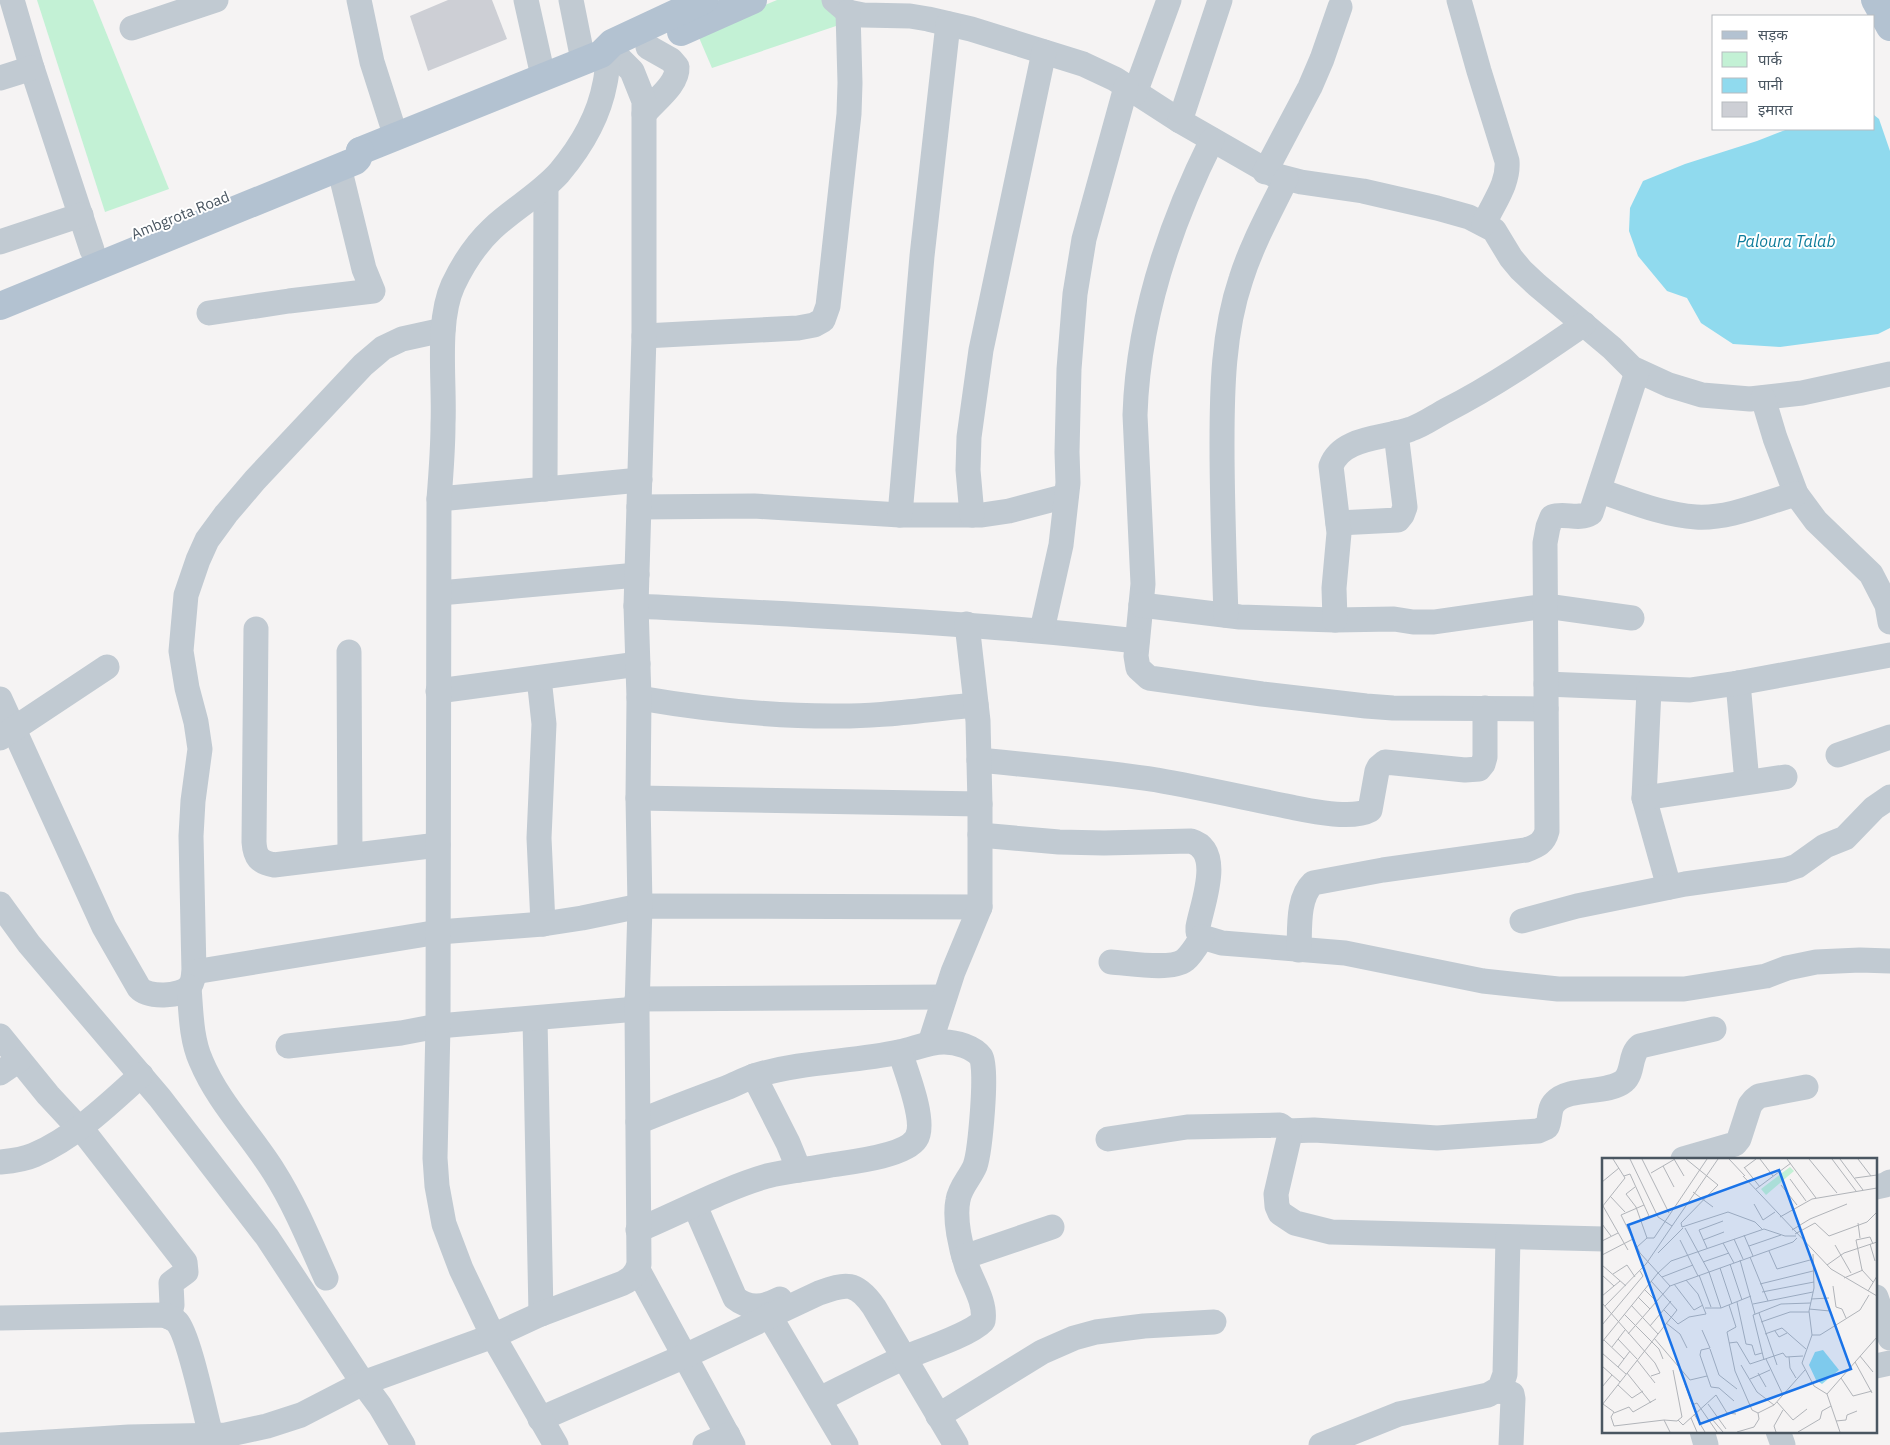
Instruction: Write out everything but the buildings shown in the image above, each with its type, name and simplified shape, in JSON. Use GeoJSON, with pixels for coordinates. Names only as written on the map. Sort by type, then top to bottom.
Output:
{"type":"FeatureCollection","features":[{"type":"Feature","properties":{"kind":"main road"},"geometry":{"type":"LineString","coordinates":[[603,58],[612,43],[704,0]]}},
{"type":"Feature","properties":{"kind":"main road"},"geometry":{"type":"LineString","coordinates":[[0,306],[339,167],[358,158],[360,151],[543,76],[648,47],[753,0]]}},
{"type":"Feature","properties":{"kind":"main road"},"geometry":{"type":"LineString","coordinates":[[1875,0],[1890,27]]}},
{"type":"Feature","properties":{"kind":"main road","name":"Ambgrota Road"},"geometry":{"type":"LineString","coordinates":[[0,287],[345,148],[354,148],[360,151]]}},
{"type":"Feature","properties":{"kind":"street"},"geometry":{"type":"LineString","coordinates":[[12,0],[32,68],[92,250]]}},
{"type":"Feature","properties":{"kind":"street"},"geometry":{"type":"LineString","coordinates":[[132,28],[216,0]]}},
{"type":"Feature","properties":{"kind":"street"},"geometry":{"type":"LineString","coordinates":[[359,0],[372,62],[396,137]]}},
{"type":"Feature","properties":{"kind":"street"},"geometry":{"type":"LineString","coordinates":[[526,0],[543,76]]}},
{"type":"Feature","properties":{"kind":"street"},"geometry":{"type":"LineString","coordinates":[[556,1445],[493,1336],[461,1269],[444,1224],[437,1186],[435,1158],[439,932],[439,499],[443,424],[443,330],[447,304],[453,286],[477,247],[491,230],[546,186],[576,151],[592,122],[605,85],[603,58],[571,0]]}},
{"type":"Feature","properties":{"kind":"street"},"geometry":{"type":"LineString","coordinates":[[1042,630],[1061,545],[1068,483],[1069,369],[1075,294],[1084,239],[1130,90],[1168,0]]}},
{"type":"Feature","properties":{"kind":"street"},"geometry":{"type":"LineString","coordinates":[[1180,121],[1220,0]]}},
{"type":"Feature","properties":{"kind":"street"},"geometry":{"type":"LineString","coordinates":[[1459,0],[1507,161],[1508,171],[1506,179],[1484,224]]}},
{"type":"Feature","properties":{"kind":"street"},"geometry":{"type":"LineString","coordinates":[[644,336],[798,328],[814,325],[823,320],[828,306],[849,114],[850,83],[841,6],[872,16],[910,16],[971,29],[1044,52],[1100,71],[1180,121],[1275,175],[1363,191],[1454,212],[1484,224],[1494,230],[1511,258],[1537,285],[1637,372],[1669,386],[1702,395],[1763,398],[1890,374]]}},
{"type":"Feature","properties":{"kind":"street"},"geometry":{"type":"LineString","coordinates":[[1226,615],[1222,397],[1227,344],[1234,305],[1240,279],[1251,252],[1275,175],[1322,59],[1340,7]]}},
{"type":"Feature","properties":{"kind":"street"},"geometry":{"type":"LineString","coordinates":[[900,515],[922,256],[948,24]]}},
{"type":"Feature","properties":{"kind":"street"},"geometry":{"type":"LineString","coordinates":[[644,114],[672,82],[678,72],[677,67],[671,60],[648,47]]}},
{"type":"Feature","properties":{"kind":"street"},"geometry":{"type":"LineString","coordinates":[[972,515],[968,470],[969,437],[979,360],[1044,52]]}},
{"type":"Feature","properties":{"kind":"street"},"geometry":{"type":"LineString","coordinates":[[0,1445],[129,1441],[236,1433],[302,1415],[362,1383],[493,1336],[542,1314],[628,1281],[638,1270],[640,1264],[638,1230],[637,1004],[640,906],[639,698],[636,606],[644,336],[644,101],[632,71],[603,58]]}},
{"type":"Feature","properties":{"kind":"street"},"geometry":{"type":"LineString","coordinates":[[0,78],[32,68]]}},
{"type":"Feature","properties":{"kind":"street"},"geometry":{"type":"LineString","coordinates":[[1212,140],[1192,180],[1162,260],[1151,304],[1136,386],[1135,416],[1143,584],[1136,656],[1138,668],[1149,678],[1366,706],[1546,710]]}},
{"type":"Feature","properties":{"kind":"street"},"geometry":{"type":"LineString","coordinates":[[209,313],[373,291],[364,269],[339,167]]}},
{"type":"Feature","properties":{"kind":"street"},"geometry":{"type":"LineString","coordinates":[[545,489],[546,186]]}},
{"type":"Feature","properties":{"kind":"street"},"geometry":{"type":"LineString","coordinates":[[0,242],[81,215]]}},
{"type":"Feature","properties":{"kind":"street"},"geometry":{"type":"LineString","coordinates":[[1335,620],[1334,588],[1339,533],[1331,466],[1334,458],[1342,450],[1354,444],[1411,429],[1497,383],[1584,324]]}},
{"type":"Feature","properties":{"kind":"street"},"geometry":{"type":"LineString","coordinates":[[326,1278],[283,1186],[224,1102],[201,1061],[192,1020],[192,801],[200,749],[181,651],[186,595],[207,540],[226,514],[363,365],[383,348],[402,339],[443,330]]}},
{"type":"Feature","properties":{"kind":"street"},"geometry":{"type":"LineString","coordinates":[[1299,950],[1303,902],[1308,888],[1313,883],[1383,870],[1526,850],[1542,843],[1545,838],[1547,831],[1546,543],[1550,521],[1552,517],[1558,515],[1585,517],[1591,513],[1600,491],[1637,372]]}},
{"type":"Feature","properties":{"kind":"street"},"geometry":{"type":"LineString","coordinates":[[1763,398],[1775,438],[1796,494],[1816,521],[1871,574],[1887,606],[1890,622]]}},
{"type":"Feature","properties":{"kind":"street"},"geometry":{"type":"LineString","coordinates":[[1338,523],[1398,520],[1402,515],[1405,507],[1396,433]]}},
{"type":"Feature","properties":{"kind":"street"},"geometry":{"type":"LineString","coordinates":[[439,499],[640,480]]}},
{"type":"Feature","properties":{"kind":"street"},"geometry":{"type":"LineString","coordinates":[[1600,491],[1678,515],[1697,517],[1727,514],[1796,494]]}},
{"type":"Feature","properties":{"kind":"street"},"geometry":{"type":"LineString","coordinates":[[639,507],[754,506],[900,515],[972,515],[1009,511],[1066,496]]}},
{"type":"Feature","properties":{"kind":"street"},"geometry":{"type":"LineString","coordinates":[[440,593],[637,575]]}},
{"type":"Feature","properties":{"kind":"street"},"geometry":{"type":"LineString","coordinates":[[1141,605],[1226,615],[1335,620],[1384,618],[1413,622],[1434,622],[1546,606],[1632,618]]}},
{"type":"Feature","properties":{"kind":"street"},"geometry":{"type":"LineString","coordinates":[[636,606],[967,624],[1137,641]]}},
{"type":"Feature","properties":{"kind":"street"},"geometry":{"type":"LineString","coordinates":[[930,1043],[944,997],[980,906],[979,760],[976,705],[967,624]]}},
{"type":"Feature","properties":{"kind":"street"},"geometry":{"type":"LineString","coordinates":[[256,628],[255,852],[259,860],[274,865],[438,845]]}},
{"type":"Feature","properties":{"kind":"street"},"geometry":{"type":"LineString","coordinates":[[349,652],[350,855]]}},
{"type":"Feature","properties":{"kind":"street"},"geometry":{"type":"LineString","coordinates":[[1546,684],[1649,690],[1690,690],[1738,684],[1890,655]]}},
{"type":"Feature","properties":{"kind":"street"},"geometry":{"type":"LineString","coordinates":[[438,691],[638,664]]}},
{"type":"Feature","properties":{"kind":"street"},"geometry":{"type":"LineString","coordinates":[[7,733],[107,668]]}},
{"type":"Feature","properties":{"kind":"street"},"geometry":{"type":"LineString","coordinates":[[539,678],[544,724],[540,838],[543,924]]}},
{"type":"Feature","properties":{"kind":"street"},"geometry":{"type":"LineString","coordinates":[[1738,684],[1747,782]]}},
{"type":"Feature","properties":{"kind":"street"},"geometry":{"type":"LineString","coordinates":[[1649,690],[1644,798],[1669,887]]}},
{"type":"Feature","properties":{"kind":"street"},"geometry":{"type":"LineString","coordinates":[[639,698],[719,710],[833,716],[869,715],[976,705]]}},
{"type":"Feature","properties":{"kind":"street"},"geometry":{"type":"LineString","coordinates":[[0,699],[7,733],[104,927],[139,988],[143,992],[155,995],[184,991],[191,979],[439,932],[543,924],[640,906],[980,906]]}},
{"type":"Feature","properties":{"kind":"street"},"geometry":{"type":"LineString","coordinates":[[979,760],[1107,773],[1214,790],[1312,811],[1341,814],[1361,813],[1370,810],[1378,767],[1385,762],[1465,770],[1480,769],[1485,757],[1485,708]]}},
{"type":"Feature","properties":{"kind":"street"},"geometry":{"type":"LineString","coordinates":[[1838,755],[1890,737]]}},
{"type":"Feature","properties":{"kind":"street"},"geometry":{"type":"LineString","coordinates":[[1644,798],[1785,777]]}},
{"type":"Feature","properties":{"kind":"street"},"geometry":{"type":"LineString","coordinates":[[1522,921],[1577,906],[1669,887],[1786,870],[1798,866],[1818,850],[1845,838],[1874,808],[1890,796]]}},
{"type":"Feature","properties":{"kind":"street"},"geometry":{"type":"LineString","coordinates":[[638,798],[980,804]]}},
{"type":"Feature","properties":{"kind":"street"},"geometry":{"type":"LineString","coordinates":[[980,835],[1060,842],[1104,843],[1178,840],[1198,843],[1204,848],[1209,863],[1208,880],[1198,927],[1198,932],[1202,937],[1222,943],[1345,954],[1483,981],[1558,989],[1684,989],[1714,986],[1766,976],[1787,968],[1816,962],[1890,961]]}},
{"type":"Feature","properties":{"kind":"street"},"geometry":{"type":"LineString","coordinates":[[0,904],[29,944],[141,1075],[267,1237],[362,1383],[380,1406],[403,1445]]}},
{"type":"Feature","properties":{"kind":"street"},"geometry":{"type":"LineString","coordinates":[[1111,962],[1174,965],[1188,957],[1202,937]]}},
{"type":"Feature","properties":{"kind":"street"},"geometry":{"type":"LineString","coordinates":[[288,1046],[401,1033],[438,1026],[535,1019],[637,1004],[944,997]]}},
{"type":"Feature","properties":{"kind":"street"},"geometry":{"type":"LineString","coordinates":[[535,1019],[542,1314]]}},
{"type":"Feature","properties":{"kind":"street"},"geometry":{"type":"LineString","coordinates":[[1108,1139],[1187,1127],[1272,1125],[1280,1125],[1288,1131],[1314,1130],[1437,1138],[1538,1131],[1547,1127],[1552,1107],[1559,1098],[1610,1087],[1624,1081],[1628,1077],[1633,1055],[1640,1046],[1714,1029]]}},
{"type":"Feature","properties":{"kind":"street"},"geometry":{"type":"LineString","coordinates":[[0,1036],[9,1067],[80,1127],[186,1265],[184,1274],[171,1283],[172,1304],[169,1317]]}},
{"type":"Feature","properties":{"kind":"street"},"geometry":{"type":"LineString","coordinates":[[638,1122],[754,1076],[796,1066],[900,1052],[930,1043],[944,1042],[975,1051],[982,1059],[984,1073],[979,1152],[975,1167],[962,1188],[958,1200],[958,1232],[964,1256],[982,1306],[983,1320],[956,1336],[904,1358],[820,1399]]}},
{"type":"Feature","properties":{"kind":"street"},"geometry":{"type":"LineString","coordinates":[[638,1230],[741,1185],[768,1176],[890,1154],[912,1144],[920,1130],[916,1105],[900,1052]]}},
{"type":"Feature","properties":{"kind":"street"},"geometry":{"type":"LineString","coordinates":[[0,1162],[33,1156],[80,1127],[141,1075]]}},
{"type":"Feature","properties":{"kind":"street"},"geometry":{"type":"LineString","coordinates":[[754,1076],[788,1143],[799,1170]]}},
{"type":"Feature","properties":{"kind":"street"},"geometry":{"type":"LineString","coordinates":[[1686,1158],[1735,1144],[1750,1105],[1759,1096],[1806,1087]]}},
{"type":"Feature","properties":{"kind":"street"},"geometry":{"type":"LineString","coordinates":[[1288,1131],[1288,1144],[1276,1194],[1280,1213],[1295,1223],[1331,1232],[1602,1239]]}},
{"type":"Feature","properties":{"kind":"street"},"geometry":{"type":"LineString","coordinates":[[1878,1187],[1885,1186],[1890,1182]]}},
{"type":"Feature","properties":{"kind":"street"},"geometry":{"type":"LineString","coordinates":[[695,1206],[730,1291],[742,1304],[750,1307],[777,1301],[846,1268]]}},
{"type":"Feature","properties":{"kind":"street"},"geometry":{"type":"LineString","coordinates":[[964,1256],[1052,1227]]}},
{"type":"Feature","properties":{"kind":"street"},"geometry":{"type":"LineString","coordinates":[[1321,1445],[1398,1414],[1488,1394],[1500,1388],[1505,1374],[1508,1237]]}},
{"type":"Feature","properties":{"kind":"street"},"geometry":{"type":"LineString","coordinates":[[638,1270],[731,1440],[705,1445]]}},
{"type":"Feature","properties":{"kind":"street"},"geometry":{"type":"LineString","coordinates":[[540,1420],[685,1356],[769,1316],[840,1286],[854,1287],[867,1297],[956,1445]]}},
{"type":"Feature","properties":{"kind":"street"},"geometry":{"type":"LineString","coordinates":[[1878,1302],[1889,1329]]}},
{"type":"Feature","properties":{"kind":"street"},"geometry":{"type":"LineString","coordinates":[[0,1318],[163,1315],[169,1317],[177,1322],[186,1343],[211,1435]]}},
{"type":"Feature","properties":{"kind":"street"},"geometry":{"type":"LineString","coordinates":[[769,1316],[846,1445]]}},
{"type":"Feature","properties":{"kind":"street"},"geometry":{"type":"LineString","coordinates":[[938,1416],[1042,1352],[1074,1338],[1096,1332],[1144,1326],[1214,1322]]}},
{"type":"Feature","properties":{"kind":"street"},"geometry":{"type":"LineString","coordinates":[[1496,1391],[1512,1394],[1512,1445]]}},
{"type":"Feature","properties":{"kind":"street"},"geometry":{"type":"LineString","coordinates":[[1702,1432],[1706,1445]]}},
{"type":"Feature","properties":{"kind":"street"},"geometry":{"type":"LineString","coordinates":[[1778,1432],[1783,1445]]}},
{"type":"Feature","properties":{"kind":"green space"},"geometry":{"type":"Polygon","coordinates":[[[37,0],[93,0],[169,189],[105,212],[37,0]]]}},
{"type":"Feature","properties":{"kind":"green space"},"geometry":{"type":"Polygon","coordinates":[[[777,0],[828,0],[839,25],[712,68],[697,33],[777,0]]]}},
{"type":"Feature","properties":{"kind":"water","name":"Paloura Talab"},"geometry":{"type":"Polygon","coordinates":[[[1875,116],[1879,119],[1890,151],[1890,328],[1878,334],[1780,347],[1733,344],[1701,323],[1687,298],[1667,291],[1638,256],[1629,231],[1630,208],[1643,181],[1685,164],[1785,130],[1875,130],[1875,116]]]}}]}
